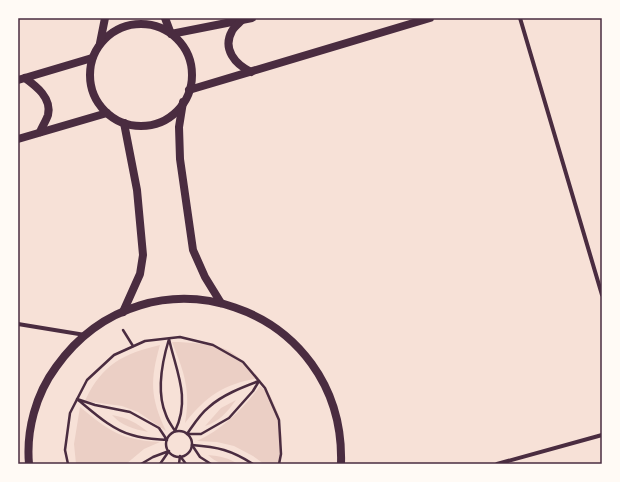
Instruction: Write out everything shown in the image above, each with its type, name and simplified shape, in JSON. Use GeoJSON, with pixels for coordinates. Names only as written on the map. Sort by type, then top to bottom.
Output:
{"type":"FeatureCollection","features":[{"type":"Feature","properties":{"kind":"main road"},"geometry":{"type":"LineString","coordinates":[[100,43],[112,32],[128,25],[142,24],[157,26],[171,34],[182,45],[189,59],[192,75],[190,90],[175,112],[164,120],[137,126],[124,123],[107,113],[97,101],[91,88],[89,73],[92,58],[100,43],[105,18]]}},
{"type":"Feature","properties":{"kind":"main road"},"geometry":{"type":"LineString","coordinates":[[165,18],[171,34]]}},
{"type":"Feature","properties":{"kind":"main road"},"geometry":{"type":"LineString","coordinates":[[171,34],[252,18]]}},
{"type":"Feature","properties":{"kind":"main road"},"geometry":{"type":"LineString","coordinates":[[190,90],[430,18]]}},
{"type":"Feature","properties":{"kind":"main road"},"geometry":{"type":"LineString","coordinates":[[242,21],[232,30],[228,42],[230,53],[234,60],[251,72]]}},
{"type":"Feature","properties":{"kind":"main road"},"geometry":{"type":"LineString","coordinates":[[21,79],[92,58]]}},
{"type":"Feature","properties":{"kind":"main road"},"geometry":{"type":"LineString","coordinates":[[21,79],[39,89],[45,97],[48,106],[48,114],[40,132]]}},
{"type":"Feature","properties":{"kind":"main road"},"geometry":{"type":"LineString","coordinates":[[183,102],[179,127],[180,159],[193,250],[205,277],[221,303]]}},
{"type":"Feature","properties":{"kind":"main road"},"geometry":{"type":"LineString","coordinates":[[18,139],[107,113]]}},
{"type":"Feature","properties":{"kind":"main road"},"geometry":{"type":"LineString","coordinates":[[123,312],[140,274],[143,255],[137,190],[124,123]]}},
{"type":"Feature","properties":{"kind":"main road"},"geometry":{"type":"LineString","coordinates":[[29,464],[29,441],[32,422],[42,392],[50,375],[72,346],[109,318],[150,303],[175,299],[221,303],[255,315],[277,328],[292,340],[312,364],[322,380],[333,403],[340,434],[341,464]]}},
{"type":"Feature","properties":{"kind":"street"},"geometry":{"type":"LineString","coordinates":[[520,18],[602,295]]}},
{"type":"Feature","properties":{"kind":"street"},"geometry":{"type":"LineString","coordinates":[[18,324],[85,335]]}},
{"type":"Feature","properties":{"kind":"street"},"geometry":{"type":"LineString","coordinates":[[497,464],[602,435]]}},
{"type":"Feature","properties":{"kind":"path"},"geometry":{"type":"LineString","coordinates":[[68,464],[65,450],[70,413],[87,380],[114,355],[145,341],[180,337],[213,345],[243,362],[266,388],[279,420],[281,454],[279,464]]}},
{"type":"Feature","properties":{"kind":"path"},"geometry":{"type":"LineString","coordinates":[[167,440],[175,431],[181,420],[182,388],[168,338]]}},
{"type":"Feature","properties":{"kind":"path"},"geometry":{"type":"LineString","coordinates":[[168,338],[163,359],[161,398],[166,415],[175,431]]}},
{"type":"Feature","properties":{"kind":"path"},"geometry":{"type":"LineString","coordinates":[[187,434],[201,434],[229,418],[253,391],[259,381]]}},
{"type":"Feature","properties":{"kind":"path"},"geometry":{"type":"LineString","coordinates":[[187,434],[210,406],[244,387],[259,381]]}},
{"type":"Feature","properties":{"kind":"path"},"geometry":{"type":"LineString","coordinates":[[77,399],[95,405],[130,412],[159,428],[167,440],[167,448],[172,455],[180,456],[188,453],[192,445]]}},
{"type":"Feature","properties":{"kind":"path"},"geometry":{"type":"LineString","coordinates":[[77,399],[96,415],[114,427],[130,435],[147,439],[167,440]]}},
{"type":"Feature","properties":{"kind":"path"},"geometry":{"type":"LineString","coordinates":[[175,431],[184,431],[190,436],[192,445],[200,457],[211,464]]}},
{"type":"Feature","properties":{"kind":"path"},"geometry":{"type":"LineString","coordinates":[[192,445],[211,446],[228,450],[253,464]]}},
{"type":"Feature","properties":{"kind":"path"},"geometry":{"type":"LineString","coordinates":[[141,464],[153,457],[169,451]]}},
{"type":"Feature","properties":{"kind":"path"},"geometry":{"type":"LineString","coordinates":[[160,464],[169,451]]}},
{"type":"Feature","properties":{"kind":"path"},"geometry":{"type":"LineString","coordinates":[[179,464],[180,456]]}},
{"type":"Feature","properties":{"kind":"path"},"geometry":{"type":"LineString","coordinates":[[180,456],[186,464]]}},
{"type":"Feature","properties":{"kind":"shaded area"},"geometry":{"type":"Polygon","coordinates":[[[172,342],[203,344],[226,349],[243,361],[259,378],[226,387],[201,405],[185,423],[187,411],[187,391],[183,372],[172,342]]]}},
{"type":"Feature","properties":{"kind":"shaded area"},"geometry":{"type":"Polygon","coordinates":[[[160,345],[154,368],[153,388],[157,408],[166,431],[138,412],[122,406],[85,401],[99,378],[106,369],[115,362],[135,352],[160,345]]]}},
{"type":"Feature","properties":{"kind":"shaded area"},"geometry":{"type":"Polygon","coordinates":[[[260,386],[270,395],[279,415],[282,438],[279,464],[264,464],[253,456],[234,446],[217,442],[197,441],[215,431],[232,418],[247,403],[260,386]]]}},
{"type":"Feature","properties":{"kind":"shaded area"},"geometry":{"type":"Polygon","coordinates":[[[236,400],[219,419],[205,426],[221,408],[236,400]]]}},
{"type":"Feature","properties":{"kind":"shaded area"},"geometry":{"type":"Polygon","coordinates":[[[80,407],[116,433],[135,439],[160,442],[144,449],[126,464],[76,464],[74,444],[80,407]]]}},
{"type":"Feature","properties":{"kind":"shaded area"},"geometry":{"type":"Polygon","coordinates":[[[112,415],[131,421],[148,432],[124,424],[112,415]]]}},
{"type":"Feature","properties":{"kind":"shaded area"},"geometry":{"type":"Polygon","coordinates":[[[208,455],[231,460],[238,464],[222,463],[216,461],[208,455]]]}}]}
